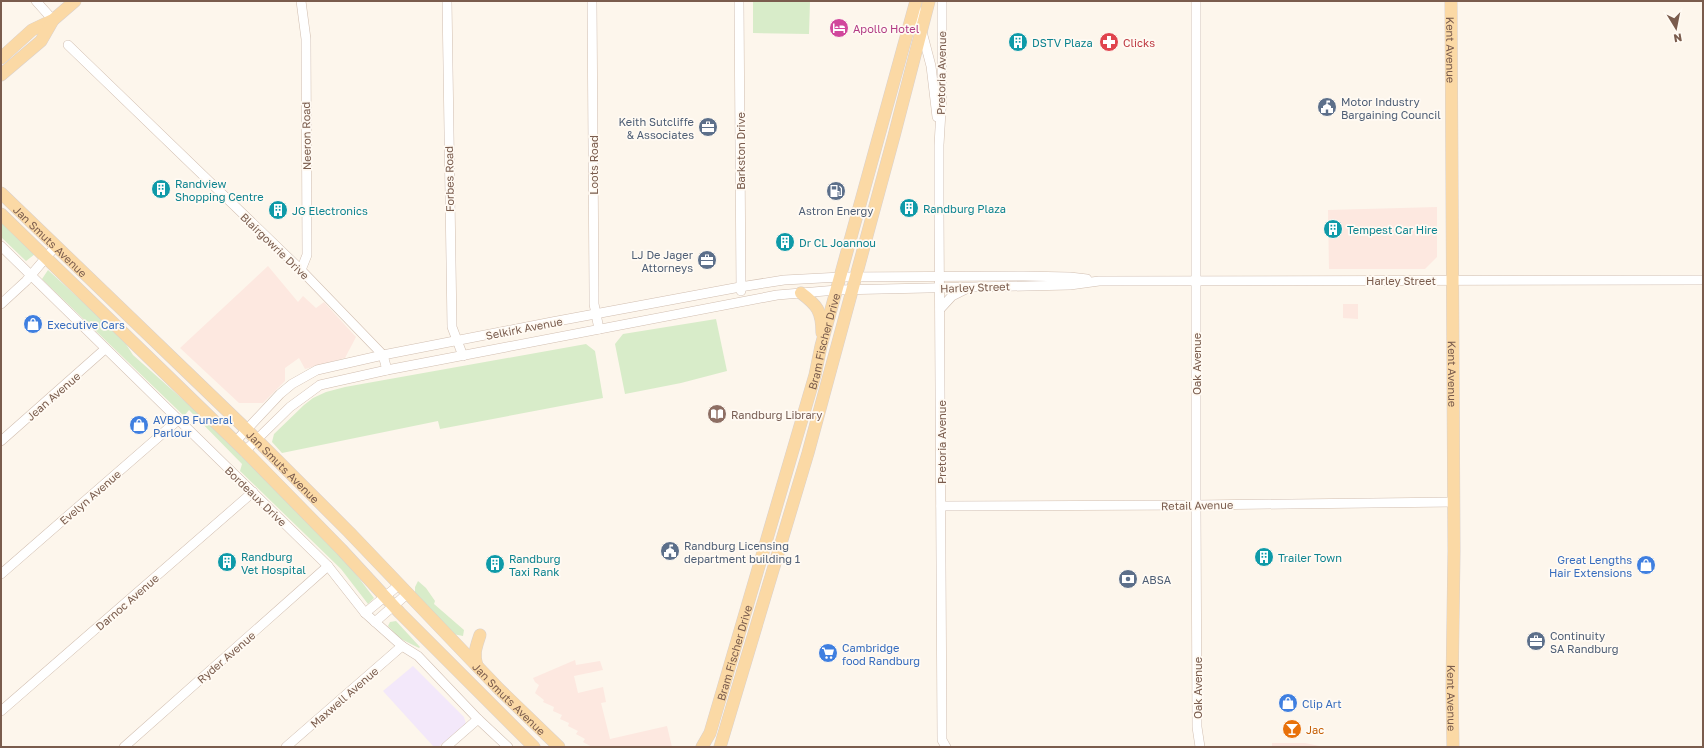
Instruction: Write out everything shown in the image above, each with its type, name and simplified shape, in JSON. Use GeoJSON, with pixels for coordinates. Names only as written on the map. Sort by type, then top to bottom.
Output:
{"type":"FeatureCollection","features":[{"type":"Feature","properties":{"kind":"main road"},"geometry":{"type":"LineString","coordinates":[[1,58],[32,30],[53,20],[76,1]]}},
{"type":"Feature","properties":{"kind":"main road","name":"Bram Fischer Drive"},"geometry":{"type":"LineString","coordinates":[[720,747],[808,453],[929,1]]}},
{"type":"Feature","properties":{"kind":"main road","name":"Kent Avenue"},"geometry":{"type":"LineString","coordinates":[[1451,1],[1454,502],[1453,747]]}},
{"type":"Feature","properties":{"kind":"main road","name":"Bram Fischer Drive"},"geometry":{"type":"LineString","coordinates":[[702,747],[710,733],[789,467],[916,3]]}},
{"type":"Feature","properties":{"kind":"main road"},"geometry":{"type":"LineString","coordinates":[[1,75],[41,41],[53,20]]}},
{"type":"Feature","properties":{"kind":"main road","name":"Jan Smuts Avenue"},"geometry":{"type":"LineString","coordinates":[[1,193],[55,247],[246,429],[477,666],[559,747]]}},
{"type":"Feature","properties":{"kind":"main road","name":"Jan Smuts Avenue"},"geometry":{"type":"LineString","coordinates":[[1,214],[245,451],[341,549],[393,606],[534,747]]}},
{"type":"Feature","properties":{"kind":"main road"},"geometry":{"type":"LineString","coordinates":[[801,293],[815,304],[819,311],[822,324],[821,346]]}},
{"type":"Feature","properties":{"kind":"main road"},"geometry":{"type":"LineString","coordinates":[[477,666],[474,658],[474,650],[480,635]]}},
{"type":"Feature","properties":{"kind":"street"},"geometry":{"type":"LineString","coordinates":[[36,1],[53,20]]}},
{"type":"Feature","properties":{"kind":"street","name":"Neeron Road"},"geometry":{"type":"LineString","coordinates":[[301,1],[306,39],[307,255],[301,270]]}},
{"type":"Feature","properties":{"kind":"street","name":"Forbes Road"},"geometry":{"type":"LineString","coordinates":[[446,1],[452,327],[462,356]]}},
{"type":"Feature","properties":{"kind":"street","name":"Loots Road"},"geometry":{"type":"LineString","coordinates":[[592,1],[594,285],[596,314],[599,329]]}},
{"type":"Feature","properties":{"kind":"street","name":"Barkston Drive"},"geometry":{"type":"LineString","coordinates":[[739,1],[740,287],[742,301]]}},
{"type":"Feature","properties":{"kind":"street","name":"Pretoria Avenue"},"geometry":{"type":"LineString","coordinates":[[941,745],[939,145],[942,94],[942,1]]}},
{"type":"Feature","properties":{"kind":"street","name":"Oak Avenue"},"geometry":{"type":"LineString","coordinates":[[1196,1],[1197,727],[1200,747]]}},
{"type":"Feature","properties":{"kind":"street","name":"Pretoria Avenue"},"geometry":{"type":"LineString","coordinates":[[916,3],[931,66],[939,145]]}},
{"type":"Feature","properties":{"kind":"street","name":"Blairgowrie Drive"},"geometry":{"type":"LineString","coordinates":[[68,45],[301,270],[383,355],[387,370]]}},
{"type":"Feature","properties":{"kind":"street","name":"Bordeaux Drive"},"geometry":{"type":"LineString","coordinates":[[1,246],[328,566],[365,612],[375,622],[402,646],[418,656],[478,719],[508,747]]}},
{"type":"Feature","properties":{"kind":"street"},"geometry":{"type":"LineString","coordinates":[[1,304],[30,276],[55,247]]}},
{"type":"Feature","properties":{"kind":"street","name":"Selkirk Avenue"},"geometry":{"type":"LineString","coordinates":[[235,442],[280,394],[292,384],[308,375],[324,369],[383,355],[740,287],[784,280],[841,277]]}},
{"type":"Feature","properties":{"kind":"street","name":"Harley Street"},"geometry":{"type":"LineString","coordinates":[[841,277],[1070,277],[1099,281]]}},
{"type":"Feature","properties":{"kind":"street","name":"Harley Street"},"geometry":{"type":"LineString","coordinates":[[837,290],[1070,285],[1099,281],[1703,280]]}},
{"type":"Feature","properties":{"kind":"street"},"geometry":{"type":"LineString","coordinates":[[940,309],[952,296],[969,287]]}},
{"type":"Feature","properties":{"kind":"street","name":"Selkirk Avenue"},"geometry":{"type":"LineString","coordinates":[[245,451],[290,407],[320,385],[387,370],[742,301],[837,290]]}},
{"type":"Feature","properties":{"kind":"street","name":"Jean Avenue"},"geometry":{"type":"LineString","coordinates":[[1,441],[105,349]]}},
{"type":"Feature","properties":{"kind":"street","name":"Evelyn Avenue"},"geometry":{"type":"LineString","coordinates":[[1,574],[178,420]]}},
{"type":"Feature","properties":{"kind":"street","name":"Darnoc Avenue"},"geometry":{"type":"LineString","coordinates":[[1,711],[253,492]]}},
{"type":"Feature","properties":{"kind":"street","name":"Retail Avenue"},"geometry":{"type":"LineString","coordinates":[[941,506],[1454,502]]}},
{"type":"Feature","properties":{"kind":"street","name":"Ryder Avenue"},"geometry":{"type":"LineString","coordinates":[[124,747],[328,566]]}},
{"type":"Feature","properties":{"kind":"street"},"geometry":{"type":"LineString","coordinates":[[365,612],[384,596],[403,589]]}},
{"type":"Feature","properties":{"kind":"street"},"geometry":{"type":"LineString","coordinates":[[375,622],[393,606],[403,589]]}},
{"type":"Feature","properties":{"kind":"street","name":"Maxwell Avenue"},"geometry":{"type":"LineString","coordinates":[[286,747],[402,646]]}},
{"type":"Feature","properties":{"kind":"street"},"geometry":{"type":"LineString","coordinates":[[446,747],[478,719]]}},
{"type":"Feature","properties":{"kind":"street","name":"Oak Avenue"},"geometry":{"type":"LineString","coordinates":[[1194,747],[1197,727]]}},
{"type":"Feature","properties":{"kind":"shaded area"},"geometry":{"type":"Polygon","coordinates":[[[1437,207],[1437,257],[1425,269],[1329,269],[1328,210],[1437,207]]]}},
{"type":"Feature","properties":{"kind":"shaded area"},"geometry":{"type":"Polygon","coordinates":[[[268,266],[298,302],[303,296],[316,308],[324,302],[356,337],[345,358],[305,369],[299,358],[285,368],[285,381],[263,403],[239,403],[180,348],[268,266]]]}},
{"type":"Feature","properties":{"kind":"shaded area"},"geometry":{"type":"Polygon","coordinates":[[[1343,304],[1358,304],[1358,319],[1343,318],[1343,304]]]}},
{"type":"Feature","properties":{"kind":"shaded area"},"geometry":{"type":"Polygon","coordinates":[[[575,660],[576,665],[600,661],[603,670],[574,676],[578,693],[603,687],[606,702],[601,703],[610,739],[667,726],[672,747],[592,747],[583,742],[585,739],[576,734],[578,731],[568,726],[569,723],[560,719],[562,715],[553,711],[554,707],[543,702],[544,700],[535,693],[539,685],[533,678],[575,660]]]}},
{"type":"Feature","properties":{"kind":"shaded area"},"geometry":{"type":"Polygon","coordinates":[[[413,666],[464,717],[466,724],[438,747],[434,747],[383,691],[413,666]]]}},
{"type":"Feature","properties":{"kind":"shaded area"},"geometry":{"type":"Polygon","coordinates":[[[1272,743],[1305,743],[1324,747],[1272,747],[1272,743]]]}},
{"type":"Feature","properties":{"kind":"green space"},"geometry":{"type":"Polygon","coordinates":[[[753,1],[810,1],[809,34],[753,33],[753,1]]]}},
{"type":"Feature","properties":{"kind":"green space"},"geometry":{"type":"Polygon","coordinates":[[[1,222],[35,254],[26,261],[1,237],[1,222]]]}},
{"type":"Feature","properties":{"kind":"green space"},"geometry":{"type":"Polygon","coordinates":[[[48,270],[122,338],[133,355],[198,413],[326,540],[346,561],[374,598],[368,604],[341,569],[240,471],[242,464],[189,410],[184,416],[42,279],[48,270]]]}},
{"type":"Feature","properties":{"kind":"green space"},"geometry":{"type":"Polygon","coordinates":[[[716,319],[727,371],[681,383],[625,394],[615,344],[623,334],[716,319]]]}},
{"type":"Feature","properties":{"kind":"green space"},"geometry":{"type":"Polygon","coordinates":[[[586,344],[595,351],[603,398],[440,429],[438,421],[282,453],[272,442],[274,434],[304,405],[313,398],[326,392],[345,387],[586,344]]]}},
{"type":"Feature","properties":{"kind":"green space"},"geometry":{"type":"Polygon","coordinates":[[[418,581],[426,588],[435,601],[434,604],[464,630],[463,636],[453,634],[415,594],[415,587],[418,581]]]}},
{"type":"Feature","properties":{"kind":"green space"},"geometry":{"type":"Polygon","coordinates":[[[396,621],[420,647],[419,648],[399,638],[388,626],[390,622],[396,621]]]}},
{"type":"Feature","properties":{"kind":"place","name":"Apollo Hotel"},"geometry":{"type":"Point","coordinates":[839,28]}},
{"type":"Feature","properties":{"kind":"place","name":"DSTV Plaza"},"geometry":{"type":"Point","coordinates":[1018,42]}},
{"type":"Feature","properties":{"kind":"place","name":"Clicks"},"geometry":{"type":"Point","coordinates":[1109,42]}},
{"type":"Feature","properties":{"kind":"place","name":"Motor Industry Bargaining Council"},"geometry":{"type":"Point","coordinates":[1327,107]}},
{"type":"Feature","properties":{"kind":"place","name":"Keith Sutcliffe & Associates"},"geometry":{"type":"Point","coordinates":[708,127]}},
{"type":"Feature","properties":{"kind":"place","name":"Randview Shopping Centre"},"geometry":{"type":"Point","coordinates":[161,189]}},
{"type":"Feature","properties":{"kind":"place","name":"Astron Energy"},"geometry":{"type":"Point","coordinates":[836,191]}},
{"type":"Feature","properties":{"kind":"place","name":"Randburg Plaza"},"geometry":{"type":"Point","coordinates":[909,208]}},
{"type":"Feature","properties":{"kind":"place","name":"JG Electronics"},"geometry":{"type":"Point","coordinates":[278,210]}},
{"type":"Feature","properties":{"kind":"place","name":"Tempest Car Hire"},"geometry":{"type":"Point","coordinates":[1333,229]}},
{"type":"Feature","properties":{"kind":"place","name":"Dr CL Joannou"},"geometry":{"type":"Point","coordinates":[785,242]}},
{"type":"Feature","properties":{"kind":"place","name":"LJ De Jager Attorneys"},"geometry":{"type":"Point","coordinates":[707,260]}},
{"type":"Feature","properties":{"kind":"place","name":"Executive Cars"},"geometry":{"type":"Point","coordinates":[33,324]}},
{"type":"Feature","properties":{"kind":"place","name":"Randburg Library"},"geometry":{"type":"Point","coordinates":[717,414]}},
{"type":"Feature","properties":{"kind":"place","name":"AVBOB Funeral Parlour"},"geometry":{"type":"Point","coordinates":[139,425]}},
{"type":"Feature","properties":{"kind":"place","name":"Randburg Licensing department building 1"},"geometry":{"type":"Point","coordinates":[670,551]}},
{"type":"Feature","properties":{"kind":"place","name":"Trailer Town"},"geometry":{"type":"Point","coordinates":[1264,557]}},
{"type":"Feature","properties":{"kind":"place","name":"Randburg Vet Hospital"},"geometry":{"type":"Point","coordinates":[227,562]}},
{"type":"Feature","properties":{"kind":"place","name":"Randburg Taxi Rank"},"geometry":{"type":"Point","coordinates":[495,564]}},
{"type":"Feature","properties":{"kind":"place","name":"Great Lengths Hair Extensions"},"geometry":{"type":"Point","coordinates":[1646,565]}},
{"type":"Feature","properties":{"kind":"place","name":"ABSA"},"geometry":{"type":"Point","coordinates":[1128,579]}},
{"type":"Feature","properties":{"kind":"place","name":"Continuity SA Randburg"},"geometry":{"type":"Point","coordinates":[1536,641]}},
{"type":"Feature","properties":{"kind":"place","name":"Cambridge food Randburg"},"geometry":{"type":"Point","coordinates":[828,653]}},
{"type":"Feature","properties":{"kind":"place","name":"Clip Art"},"geometry":{"type":"Point","coordinates":[1288,703]}},
{"type":"Feature","properties":{"kind":"place","name":"Jac"},"geometry":{"type":"Point","coordinates":[1292,729]}}]}
